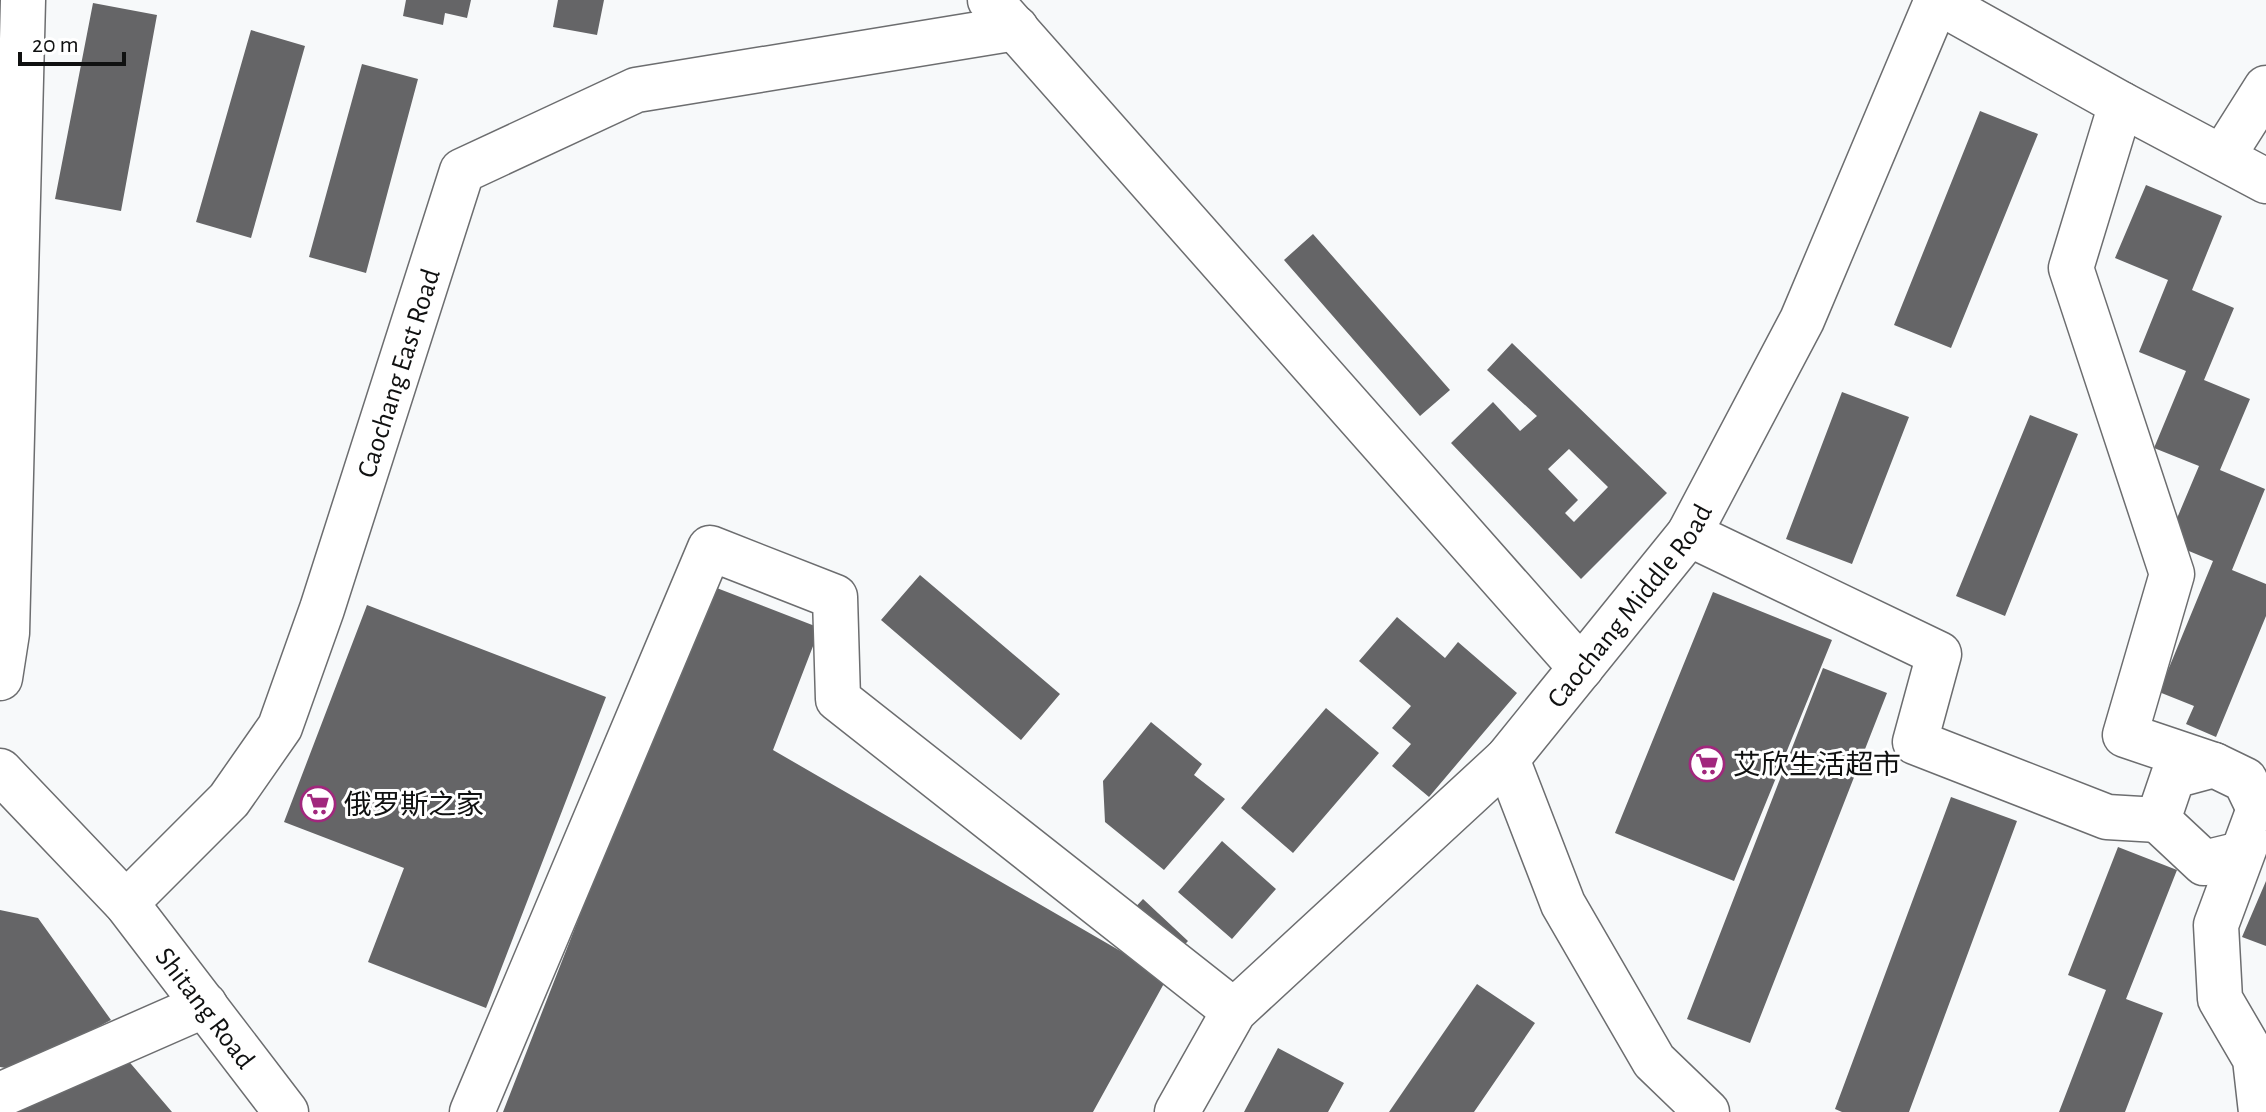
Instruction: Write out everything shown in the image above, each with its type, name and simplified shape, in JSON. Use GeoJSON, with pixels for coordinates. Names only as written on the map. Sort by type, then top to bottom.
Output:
{"type":"FeatureCollection","features":[{"type":"Feature","properties":{"kind":"street"},"geometry":{"type":"LineString","coordinates":[[0,678],[7,633],[23,0]]}},
{"type":"Feature","properties":{"kind":"street"},"geometry":{"type":"LineString","coordinates":[[1937,0],[2121,104],[2266,181]]}},
{"type":"Feature","properties":{"kind":"street","name":"Caochang Middle Road"},"geometry":{"type":"LineString","coordinates":[[1177,1112],[1234,1011],[1507,759],[1689,534],[1802,320],[1937,0]]}},
{"type":"Feature","properties":{"kind":"street"},"geometry":{"type":"LineString","coordinates":[[1003,14],[1581,668]]}},
{"type":"Feature","properties":{"kind":"street","name":"Caochang East Road"},"geometry":{"type":"LineString","coordinates":[[126,903],[229,800],[280,727],[322,609],[462,171],[636,90],[1003,14]]}},
{"type":"Feature","properties":{"kind":"street"},"geometry":{"type":"LineString","coordinates":[[2223,156],[2266,88]]}},
{"type":"Feature","properties":{"kind":"street"},"geometry":{"type":"LineString","coordinates":[[2121,104],[2071,268],[2172,574],[2125,735],[2214,765],[2245,780],[2262,808],[2241,854],[2216,925],[2220,999],[2255,1059],[2261,1112]]}},
{"type":"Feature","properties":{"kind":"street"},"geometry":{"type":"LineString","coordinates":[[1689,534],[1939,654],[1915,742],[2107,817],[2158,820],[2204,863],[2241,854]]}},
{"type":"Feature","properties":{"kind":"street"},"geometry":{"type":"LineString","coordinates":[[472,1112],[710,548],[835,597],[838,699],[1234,1011]]}},
{"type":"Feature","properties":{"kind":"street"},"geometry":{"type":"LineString","coordinates":[[1507,759],[1563,904],[1654,1061],[1707,1112]]}},
{"type":"Feature","properties":{"kind":"street"},"geometry":{"type":"LineString","coordinates":[[2158,820],[2173,776],[2214,765]]}},
{"type":"Feature","properties":{"kind":"street"},"geometry":{"type":"LineString","coordinates":[[0,771],[126,903]]}},
{"type":"Feature","properties":{"kind":"street","name":"Shitang Road"},"geometry":{"type":"LineString","coordinates":[[126,903],[286,1112]]}},
{"type":"Feature","properties":{"kind":"street"},"geometry":{"type":"LineString","coordinates":[[0,1095],[205,1005]]}},
{"type":"Feature","properties":{"kind":"building"},"geometry":{"type":"Polygon","coordinates":[[[406,0],[471,0],[467,18],[445,13],[443,25],[403,16],[406,0]]]}},
{"type":"Feature","properties":{"kind":"building"},"geometry":{"type":"Polygon","coordinates":[[[558,0],[604,0],[597,35],[553,27],[558,0]]]}},
{"type":"Feature","properties":{"kind":"building"},"geometry":{"type":"Polygon","coordinates":[[[93,3],[157,15],[121,211],[55,199],[93,3]]]}},
{"type":"Feature","properties":{"kind":"building"},"geometry":{"type":"Polygon","coordinates":[[[251,30],[305,46],[251,238],[196,222],[251,30]]]}},
{"type":"Feature","properties":{"kind":"building"},"geometry":{"type":"Polygon","coordinates":[[[362,64],[418,79],[366,273],[309,257],[362,64]]]}},
{"type":"Feature","properties":{"kind":"building"},"geometry":{"type":"Polygon","coordinates":[[[1980,111],[2038,134],[1951,348],[1894,325],[1980,111]]]}},
{"type":"Feature","properties":{"kind":"building"},"geometry":{"type":"Polygon","coordinates":[[[2146,185],[2222,216],[2192,290],[2234,308],[2204,380],[2250,399],[2220,470],[2265,489],[2232,570],[2266,584],[2266,616],[2216,737],[2186,724],[2194,706],[2159,692],[2213,561],[2167,542],[2199,466],[2154,448],[2186,371],[2139,352],[2168,280],[2115,258],[2146,185]]]}},
{"type":"Feature","properties":{"kind":"building"},"geometry":{"type":"Polygon","coordinates":[[[1313,234],[1450,390],[1420,416],[1284,260],[1313,234]]]}},
{"type":"Feature","properties":{"kind":"building"},"geometry":{"type":"Polygon","coordinates":[[[1512,343],[1667,493],[1581,579],[1451,443],[1493,402],[1520,431],[1537,416],[1487,370],[1512,343]],[[1569,449],[1548,469],[1578,500],[1565,513],[1574,522],[1608,487],[1569,449]]]}},
{"type":"Feature","properties":{"kind":"building"},"geometry":{"type":"Polygon","coordinates":[[[1842,392],[1909,417],[1852,564],[1786,539],[1842,392]]]}},
{"type":"Feature","properties":{"kind":"building"},"geometry":{"type":"Polygon","coordinates":[[[2030,415],[2078,434],[2005,616],[1956,596],[2030,415]]]}},
{"type":"Feature","properties":{"kind":"building"},"geometry":{"type":"Polygon","coordinates":[[[920,575],[1060,694],[1021,740],[881,620],[920,575]]]}},
{"type":"Feature","properties":{"kind":"building"},"geometry":{"type":"Polygon","coordinates":[[[709,585],[820,628],[773,750],[1167,978],[1093,1112],[503,1112],[709,585]]]}},
{"type":"Feature","properties":{"kind":"building"},"geometry":{"type":"Polygon","coordinates":[[[1713,592],[1832,640],[1734,881],[1615,833],[1713,592]]]}},
{"type":"Feature","properties":{"kind":"building"},"geometry":{"type":"Polygon","coordinates":[[[367,605],[606,697],[486,1008],[368,962],[404,868],[284,822],[367,605]]]}},
{"type":"Feature","properties":{"kind":"building"},"geometry":{"type":"Polygon","coordinates":[[[1397,617],[1445,658],[1458,642],[1517,693],[1429,797],[1392,766],[1411,744],[1392,728],[1411,706],[1359,661],[1397,617]]]}},
{"type":"Feature","properties":{"kind":"building"},"geometry":{"type":"Polygon","coordinates":[[[1823,668],[1887,693],[1750,1043],[1687,1019],[1823,668]]]}},
{"type":"Feature","properties":{"kind":"building"},"geometry":{"type":"Polygon","coordinates":[[[1326,708],[1379,753],[1293,853],[1241,808],[1326,708]]]}},
{"type":"Feature","properties":{"kind":"building"},"geometry":{"type":"Polygon","coordinates":[[[1151,722],[1202,764],[1194,775],[1225,799],[1164,870],[1105,822],[1103,781],[1151,722]]]}},
{"type":"Feature","properties":{"kind":"building"},"geometry":{"type":"Polygon","coordinates":[[[1951,797],[2017,821],[1909,1112],[1842,1112],[1835,1109],[1951,797]]]}},
{"type":"Feature","properties":{"kind":"building"},"geometry":{"type":"Polygon","coordinates":[[[1222,841],[1276,889],[1232,939],[1178,892],[1222,841]]]}},
{"type":"Feature","properties":{"kind":"building"},"geometry":{"type":"Polygon","coordinates":[[[2118,847],[2177,870],[2126,999],[2163,1013],[2125,1112],[2059,1112],[2106,990],[2068,975],[2118,847]]]}},
{"type":"Feature","properties":{"kind":"building"},"geometry":{"type":"Polygon","coordinates":[[[2266,881],[2266,946],[2242,937],[2266,881]]]}},
{"type":"Feature","properties":{"kind":"building"},"geometry":{"type":"Polygon","coordinates":[[[1143,899],[1188,941],[1176,954],[1131,912],[1143,899]]]}},
{"type":"Feature","properties":{"kind":"building"},"geometry":{"type":"Polygon","coordinates":[[[0,910],[38,918],[111,1020],[17,1070],[0,1067],[0,910]]]}},
{"type":"Feature","properties":{"kind":"building"},"geometry":{"type":"Polygon","coordinates":[[[1477,984],[1535,1023],[1474,1112],[1389,1112],[1477,984]]]}},
{"type":"Feature","properties":{"kind":"building"},"geometry":{"type":"Polygon","coordinates":[[[1278,1048],[1344,1083],[1328,1112],[1244,1112],[1278,1048]]]}},
{"type":"Feature","properties":{"kind":"building"},"geometry":{"type":"Polygon","coordinates":[[[120,1051],[172,1112],[17,1112],[120,1051]]]}},
{"type":"Feature","properties":{"kind":"place","name":"艾欣生活超市"},"geometry":{"type":"Point","coordinates":[1707,764]}},
{"type":"Feature","properties":{"kind":"place","name":"俄罗斯之家"},"geometry":{"type":"Point","coordinates":[318,804]}}]}
